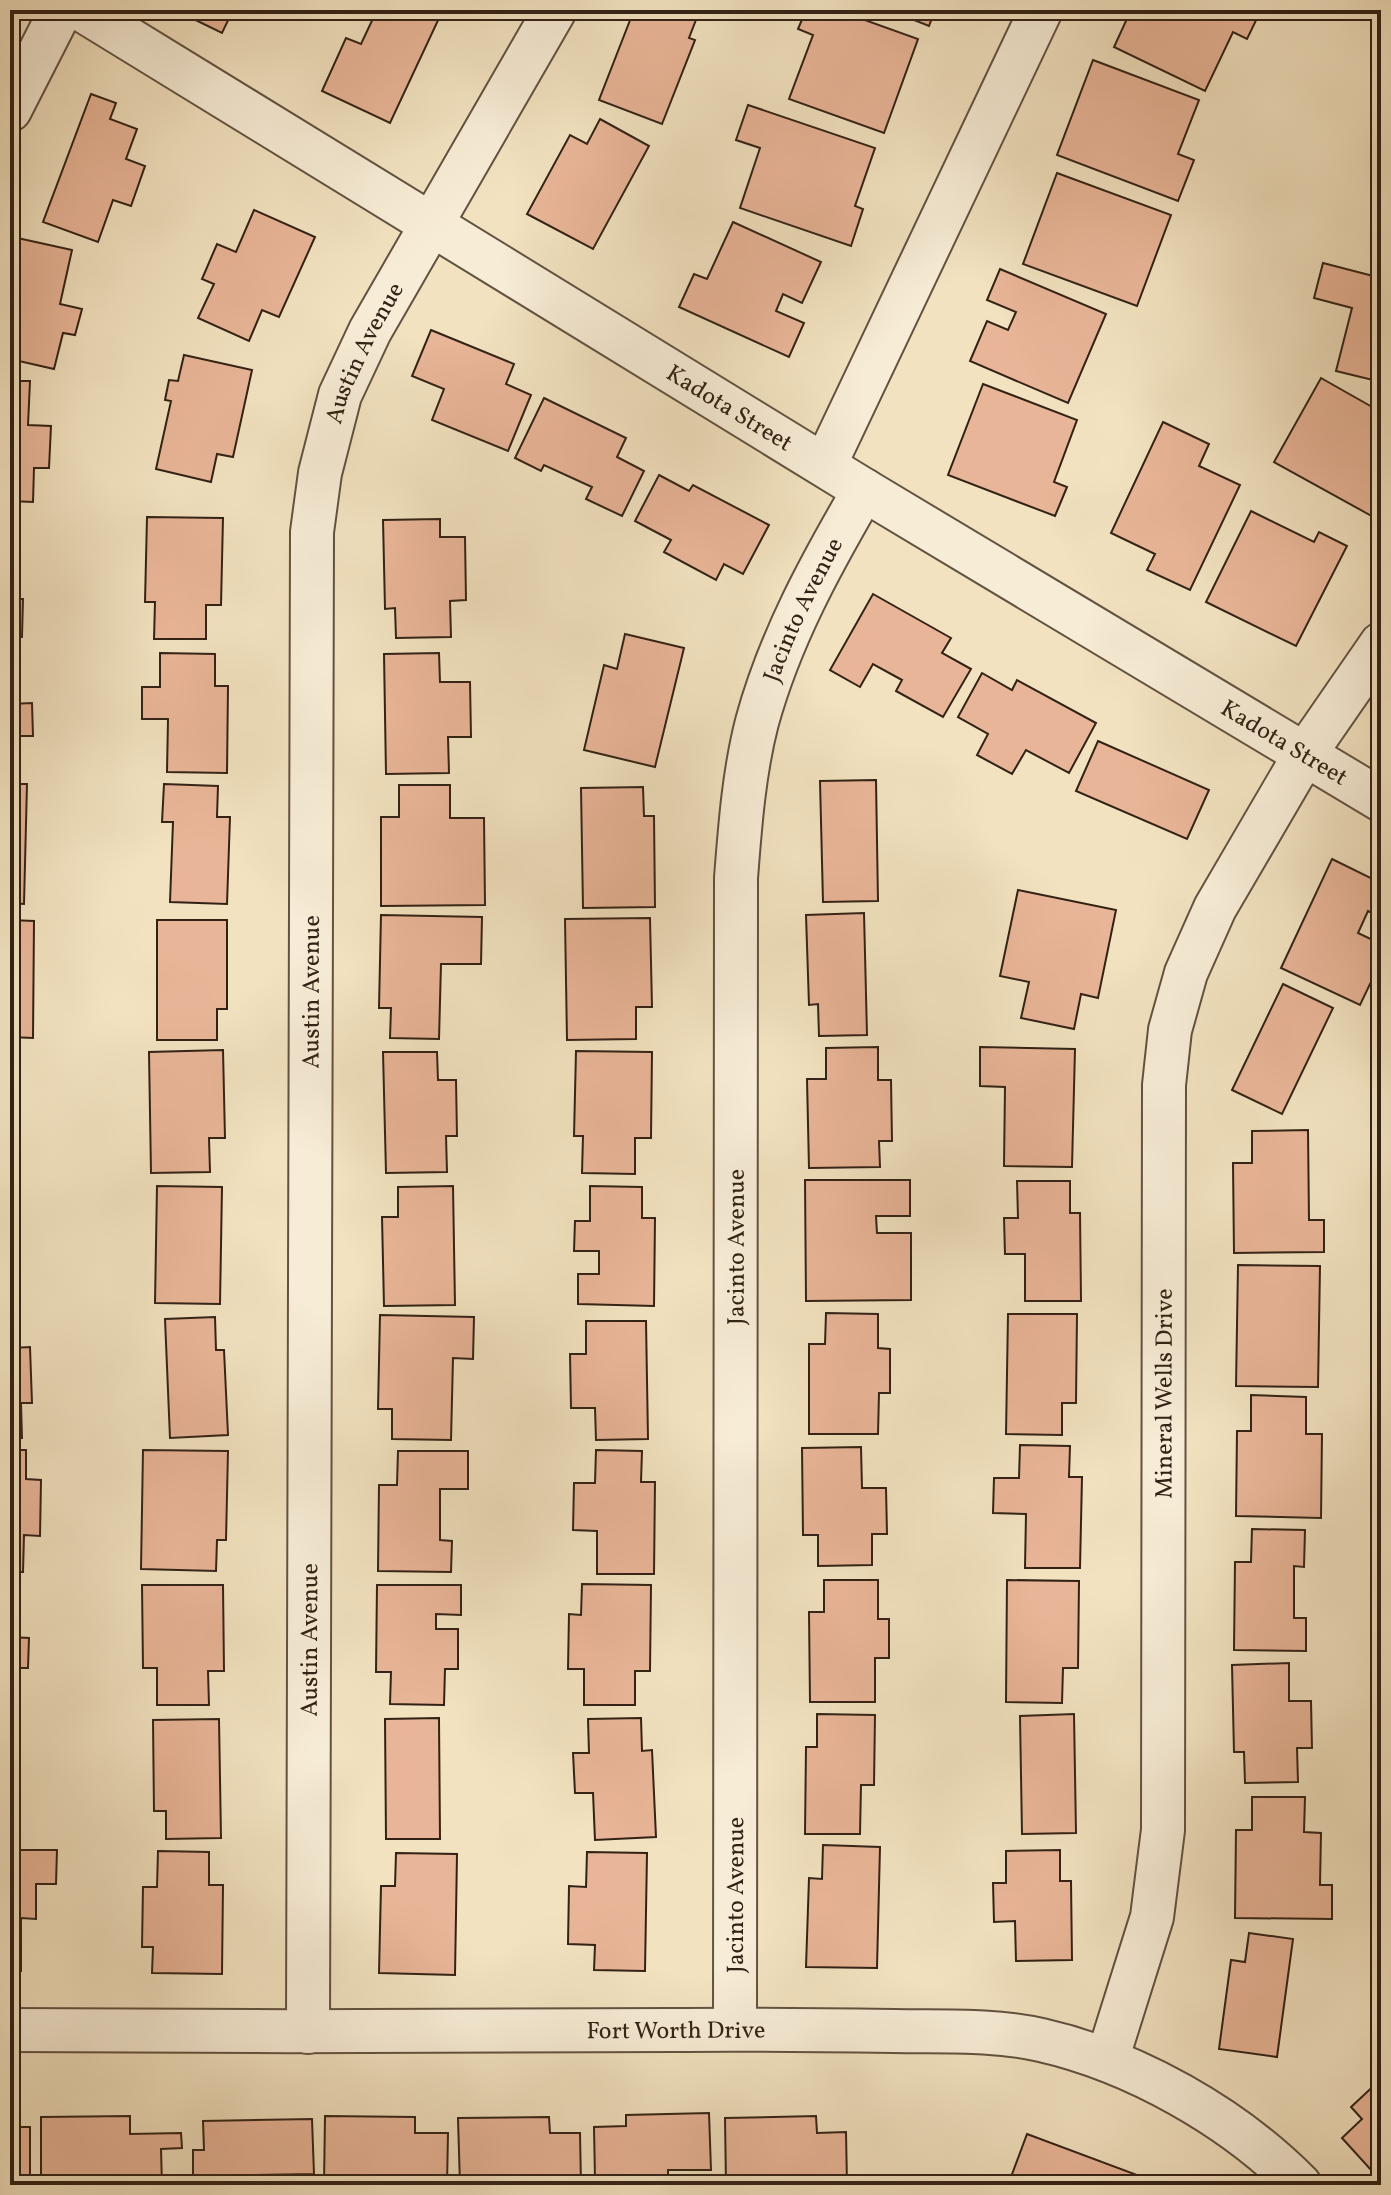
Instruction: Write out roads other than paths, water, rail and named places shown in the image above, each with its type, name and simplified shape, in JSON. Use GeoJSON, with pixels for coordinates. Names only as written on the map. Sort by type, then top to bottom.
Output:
{"type":"FeatureCollection","features":[{"type":"Feature","properties":{"kind":"street"},"geometry":{"type":"LineString","coordinates":[[10,110],[61,10]]}},
{"type":"Feature","properties":{"kind":"street","name":"Kadota Street"},"geometry":{"type":"LineString","coordinates":[[82,10],[864,490],[1381,800]]}},
{"type":"Feature","properties":{"kind":"street","name":"Austin Avenue"},"geometry":{"type":"LineString","coordinates":[[308,2032],[312,532],[320,473],[340,395],[370,331],[555,10]]}},
{"type":"Feature","properties":{"kind":"street"},"geometry":{"type":"LineString","coordinates":[[825,465],[1041,10]]}},
{"type":"Feature","properties":{"kind":"street","name":"Jacinto Avenue"},"geometry":{"type":"LineString","coordinates":[[735,2029],[736,878],[741,811],[757,722],[780,654],[813,577],[864,490]]}},
{"type":"Feature","properties":{"kind":"street","name":"Mineral Wells Drive"},"geometry":{"type":"LineString","coordinates":[[1107,2060],[1152,1917],[1163,1830],[1164,1085],[1170,1030],[1186,973],[1215,908],[1305,754],[1381,644]]}},
{"type":"Feature","properties":{"kind":"street","name":"Fort Worth Drive"},"geometry":{"type":"LineString","coordinates":[[10,2030],[308,2032],[735,2029],[977,2032],[1039,2039],[1107,2060],[1197,2105],[1270,2155],[1300,2185]]}}]}
